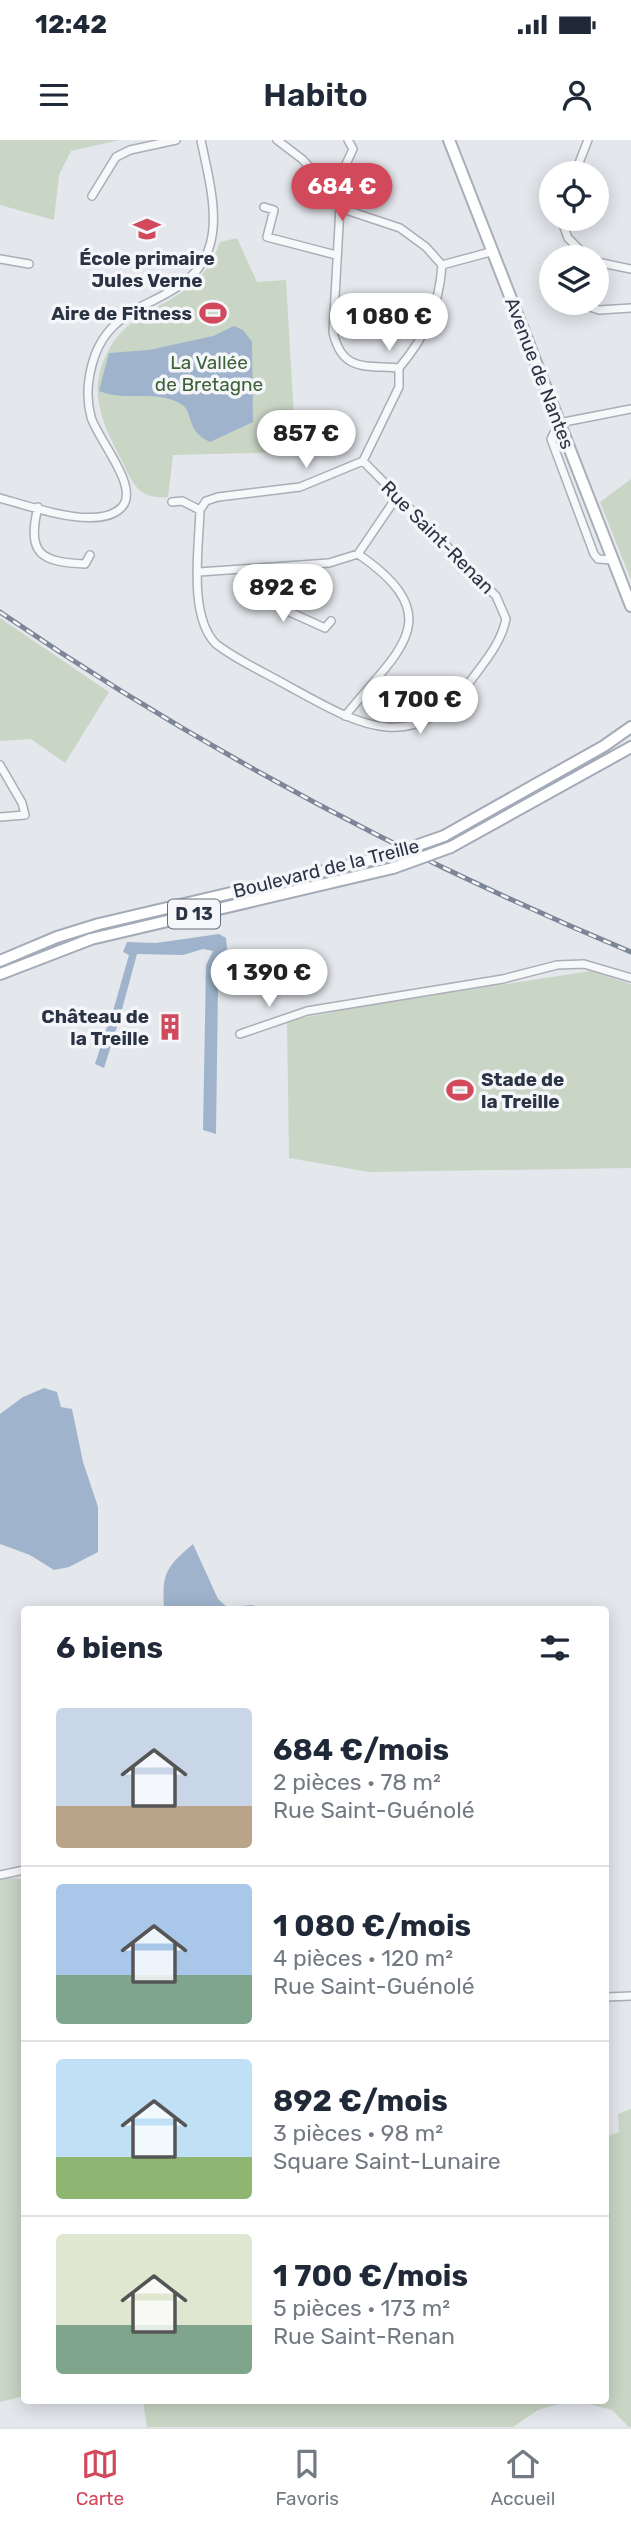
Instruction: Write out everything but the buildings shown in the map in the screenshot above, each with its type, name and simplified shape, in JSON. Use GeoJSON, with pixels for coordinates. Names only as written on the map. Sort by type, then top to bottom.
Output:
{"type":"FeatureCollection","features":[{"type":"Feature","properties":{"kind":"main road","name":"Avenue de Nantes"},"geometry":{"type":"LineString","coordinates":[[449,140],[631,606]]}},
{"type":"Feature","properties":{"kind":"main road","name":"Boulevard de la Treille"},"geometry":{"type":"LineString","coordinates":[[0,961],[57,937],[99,924],[384,857],[444,836],[586,757],[622,736],[631,727]]}},
{"type":"Feature","properties":{"kind":"main road","name":"Boulevard de la Treille"},"geometry":{"type":"LineString","coordinates":[[0,974],[92,939],[393,868],[451,847],[631,747]]}},
{"type":"Feature","properties":{"kind":"street"},"geometry":{"type":"LineString","coordinates":[[92,196],[117,157],[130,150],[176,140]]}},
{"type":"Feature","properties":{"kind":"street"},"geometry":{"type":"LineString","coordinates":[[0,498],[85,518],[103,518],[115,513],[127,498],[126,483],[90,415],[87,387],[90,370],[99,347],[113,325],[185,282],[202,262],[212,236],[215,208],[201,140]]}},
{"type":"Feature","properties":{"kind":"street"},"geometry":{"type":"LineString","coordinates":[[172,502],[189,503],[200,510],[206,501],[218,497],[300,487],[363,461],[399,387],[399,368],[419,344],[433,318],[442,265],[426,247],[400,228],[340,208],[302,159],[277,140]]}},
{"type":"Feature","properties":{"kind":"street"},"geometry":{"type":"LineString","coordinates":[[329,192],[335,188],[353,149],[348,140]]}},
{"type":"Feature","properties":{"kind":"street"},"geometry":{"type":"LineString","coordinates":[[580,161],[588,140]]}},
{"type":"Feature","properties":{"kind":"street"},"geometry":{"type":"LineString","coordinates":[[264,207],[274,209],[267,237],[337,255]]}},
{"type":"Feature","properties":{"kind":"street"},"geometry":{"type":"LineString","coordinates":[[340,208],[333,332],[339,350],[350,361],[364,367],[399,368]]}},
{"type":"Feature","properties":{"kind":"street"},"geometry":{"type":"LineString","coordinates":[[442,265],[494,251]]}},
{"type":"Feature","properties":{"kind":"street"},"geometry":{"type":"LineString","coordinates":[[0,259],[29,264]]}},
{"type":"Feature","properties":{"kind":"street"},"geometry":{"type":"LineString","coordinates":[[609,264],[631,269]]}},
{"type":"Feature","properties":{"kind":"street"},"geometry":{"type":"LineString","coordinates":[[609,309],[631,308]]}},
{"type":"Feature","properties":{"kind":"street"},"geometry":{"type":"LineString","coordinates":[[559,423],[631,409]]}},
{"type":"Feature","properties":{"kind":"street","name":"Rue Saint-Renan"},"geometry":{"type":"LineString","coordinates":[[200,510],[202,624],[216,644],[345,716],[386,728],[408,725],[434,716],[462,692],[496,645],[504,628],[503,608],[496,596],[396,498],[363,461]]}},
{"type":"Feature","properties":{"kind":"street"},"geometry":{"type":"LineString","coordinates":[[199,572],[329,563],[358,554],[396,498]]}},
{"type":"Feature","properties":{"kind":"street"},"geometry":{"type":"LineString","coordinates":[[38,507],[34,538],[42,555],[49,561],[58,563],[85,564],[90,555]]}},
{"type":"Feature","properties":{"kind":"street"},"geometry":{"type":"LineString","coordinates":[[345,716],[404,639],[410,621],[409,606],[399,590],[358,554]]}},
{"type":"Feature","properties":{"kind":"street"},"geometry":{"type":"LineString","coordinates":[[274,568],[276,599],[283,608],[324,628],[331,621]]}},
{"type":"Feature","properties":{"kind":"street"},"geometry":{"type":"LineString","coordinates":[[0,765],[22,803],[25,815],[0,817]]}},
{"type":"Feature","properties":{"kind":"street"},"geometry":{"type":"LineString","coordinates":[[240,1034],[307,1011],[503,979],[557,965],[584,964],[631,978]]}},
{"type":"Feature","properties":{"kind":"street"},"geometry":{"type":"LineString","coordinates":[[0,1875],[21,1871]]}},
{"type":"Feature","properties":{"kind":"street"},"geometry":{"type":"LineString","coordinates":[[609,1997],[631,1996]]}},
{"type":"Feature","properties":{"kind":"green space"},"geometry":{"type":"Polygon","coordinates":[[[0,140],[120,140],[71,151],[59,175],[54,220],[0,205],[0,140]]]}},
{"type":"Feature","properties":{"kind":"green space","name":"La Vallée de Bretagne"},"geometry":{"type":"Polygon","coordinates":[[[237,238],[257,282],[286,280],[296,452],[173,455],[168,497],[146,494],[132,481],[100,410],[98,382],[101,367],[111,346],[126,328],[198,279],[214,257],[220,242],[237,238]]]}},
{"type":"Feature","properties":{"kind":"green space"},"geometry":{"type":"Polygon","coordinates":[[[631,479],[631,580],[600,502],[631,479]]]}},
{"type":"Feature","properties":{"kind":"green space"},"geometry":{"type":"Polygon","coordinates":[[[0,618],[109,692],[65,763],[31,739],[0,741],[0,618]]]}},
{"type":"Feature","properties":{"kind":"green space","name":"Stade de la Treille"},"geometry":{"type":"Polygon","coordinates":[[[590,971],[631,984],[631,1168],[369,1172],[289,1158],[287,1021],[363,1006],[590,971]]]}},
{"type":"Feature","properties":{"kind":"green space"},"geometry":{"type":"Polygon","coordinates":[[[21,1879],[21,2397],[0,2402],[0,1880],[21,1879]]]}},
{"type":"Feature","properties":{"kind":"green space"},"geometry":{"type":"Polygon","coordinates":[[[631,2109],[631,2427],[612,2410],[589,2404],[609,2404],[609,2136],[619,2132],[618,2114],[631,2109]]]}},
{"type":"Feature","properties":{"kind":"green space"},"geometry":{"type":"Polygon","coordinates":[[[143,2404],[559,2404],[538,2410],[513,2427],[147,2427],[143,2404]]]}},
{"type":"Feature","properties":{"kind":"water"},"geometry":{"type":"Polygon","coordinates":[[[234,326],[243,330],[252,342],[253,422],[210,442],[193,427],[188,411],[181,404],[161,397],[119,396],[99,391],[109,353],[149,350],[213,336],[234,326]]]}},
{"type":"Feature","properties":{"kind":"water"},"geometry":{"type":"Polygon","coordinates":[[[219,934],[226,938],[227,948],[218,985],[216,1134],[203,1130],[206,965],[213,951],[203,949],[183,955],[137,954],[121,1013],[113,1011],[129,955],[123,952],[127,942],[156,943],[219,934]]]}},
{"type":"Feature","properties":{"kind":"water"},"geometry":{"type":"Polygon","coordinates":[[[111,1015],[120,1017],[104,1068],[95,1064],[111,1015]]]}},
{"type":"Feature","properties":{"kind":"water"},"geometry":{"type":"Polygon","coordinates":[[[44,1388],[57,1392],[61,1407],[72,1409],[83,1462],[98,1507],[98,1552],[69,1567],[54,1570],[30,1555],[0,1544],[0,1414],[23,1397],[44,1388]]]}},
{"type":"Feature","properties":{"kind":"water"},"geometry":{"type":"Polygon","coordinates":[[[193,1544],[218,1599],[226,1606],[164,1606],[165,1579],[176,1559],[193,1544]]]}},
{"type":"Feature","properties":{"kind":"railway"},"geometry":{"type":"LineString","coordinates":[[0,612],[151,709],[307,798],[467,879],[631,952]]}},
{"type":"Feature","properties":{"kind":"place","name":"École primaire Jules Verne"},"geometry":{"type":"Point","coordinates":[147,229]}},
{"type":"Feature","properties":{"kind":"place","name":"Aire de Fitness"},"geometry":{"type":"Point","coordinates":[213,313]}},
{"type":"Feature","properties":{"kind":"place","name":"Château de la Treille"},"geometry":{"type":"Point","coordinates":[170,1027]}},
{"type":"Feature","properties":{"kind":"place","name":"Stade de la Treille"},"geometry":{"type":"Point","coordinates":[460,1090]}}]}
